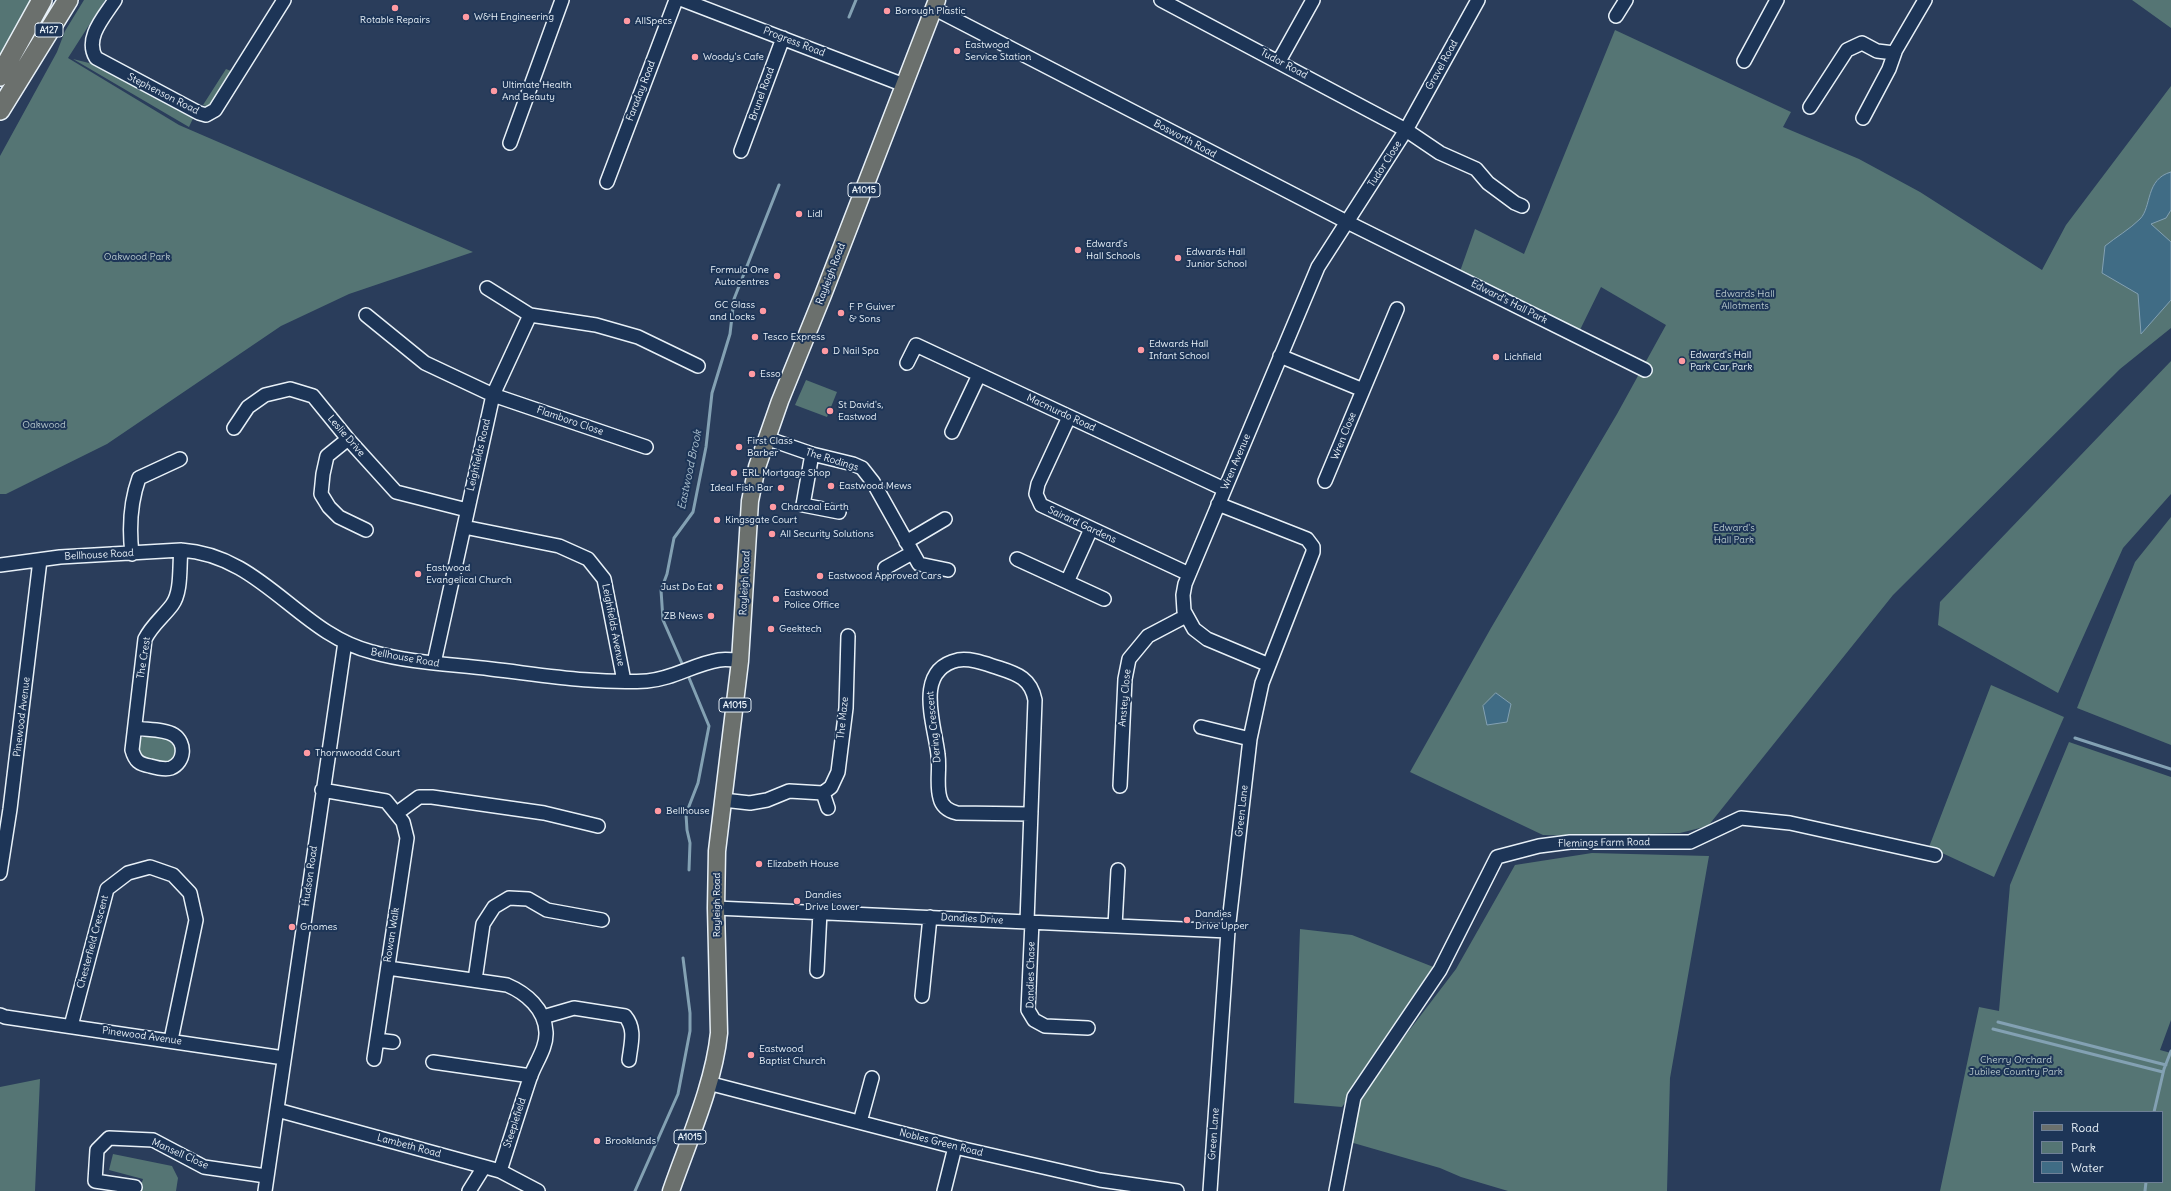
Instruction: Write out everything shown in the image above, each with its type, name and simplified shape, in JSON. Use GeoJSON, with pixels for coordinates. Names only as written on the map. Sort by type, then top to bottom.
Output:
{"type":"FeatureCollection","features":[{"type":"Feature","properties":{"kind":"highway","name":"A127"},"geometry":{"type":"LineString","coordinates":[[0,76],[42,0]]}},
{"type":"Feature","properties":{"kind":"highway","name":"A127"},"geometry":{"type":"LineString","coordinates":[[0,110],[68,0]]}},
{"type":"Feature","properties":{"kind":"main road","name":"Rayleigh Road"},"geometry":{"type":"LineString","coordinates":[[671,1191],[714,1064],[719,1033],[716,908],[717,851],[740,661],[750,502],[757,467],[766,438],[935,4]]}},
{"type":"Feature","properties":{"kind":"street","name":"Stephenson Road"},"geometry":{"type":"LineString","coordinates":[[115,0],[93,36],[92,51],[96,58],[203,115],[208,115],[215,110],[284,0]]}},
{"type":"Feature","properties":{"kind":"street"},"geometry":{"type":"LineString","coordinates":[[510,143],[562,0]]}},
{"type":"Feature","properties":{"kind":"street","name":"Faraday Road"},"geometry":{"type":"LineString","coordinates":[[607,182],[676,0]]}},
{"type":"Feature","properties":{"kind":"street","name":"Progress Road"},"geometry":{"type":"LineString","coordinates":[[684,0],[904,85]]}},
{"type":"Feature","properties":{"kind":"street","name":"Tudor Road"},"geometry":{"type":"LineString","coordinates":[[1161,0],[1279,61],[1406,130]]}},
{"type":"Feature","properties":{"kind":"street"},"geometry":{"type":"LineString","coordinates":[[1279,61],[1313,0]]}},
{"type":"Feature","properties":{"kind":"street","name":"Gravel Road"},"geometry":{"type":"LineString","coordinates":[[1406,130],[1478,0]]}},
{"type":"Feature","properties":{"kind":"street"},"geometry":{"type":"LineString","coordinates":[[1616,16],[1626,0]]}},
{"type":"Feature","properties":{"kind":"street"},"geometry":{"type":"LineString","coordinates":[[1744,61],[1777,0]]}},
{"type":"Feature","properties":{"kind":"street"},"geometry":{"type":"LineString","coordinates":[[1863,118],[1889,69],[1895,52],[1925,0]]}},
{"type":"Feature","properties":{"kind":"street","name":"Bosworth Road"},"geometry":{"type":"LineString","coordinates":[[935,4],[1347,222],[1438,267]]}},
{"type":"Feature","properties":{"kind":"street","name":"Brunel Road"},"geometry":{"type":"LineString","coordinates":[[741,151],[783,38]]}},
{"type":"Feature","properties":{"kind":"street"},"geometry":{"type":"LineString","coordinates":[[1810,107],[1847,50],[1862,43],[1877,51],[1895,52]]}},
{"type":"Feature","properties":{"kind":"street","name":"Tudor Close"},"geometry":{"type":"LineString","coordinates":[[1347,222],[1406,130],[1440,153],[1473,167],[1488,183],[1514,203],[1522,206]]}},
{"type":"Feature","properties":{"kind":"street","name":"Wren Avenue"},"geometry":{"type":"LineString","coordinates":[[1269,666],[1207,638],[1194,629],[1186,616],[1183,595],[1189,574],[1318,267],[1347,222]]}},
{"type":"Feature","properties":{"kind":"street","name":"Edward's Hall Park"},"geometry":{"type":"LineString","coordinates":[[1438,267],[1645,370]]}},
{"type":"Feature","properties":{"kind":"street"},"geometry":{"type":"LineString","coordinates":[[487,288],[530,315],[596,325],[638,337],[698,366]]}},
{"type":"Feature","properties":{"kind":"street","name":"Wren Close"},"geometry":{"type":"LineString","coordinates":[[1326,481],[1397,309]]}},
{"type":"Feature","properties":{"kind":"street","name":"Leighfields Road"},"geometry":{"type":"LineString","coordinates":[[434,663],[467,510],[494,395],[530,315]]}},
{"type":"Feature","properties":{"kind":"street"},"geometry":{"type":"LineString","coordinates":[[366,316],[425,363],[494,395]]}},
{"type":"Feature","properties":{"kind":"street","name":"Macmurdo Road"},"geometry":{"type":"LineString","coordinates":[[907,363],[916,345],[979,376],[1224,489]]}},
{"type":"Feature","properties":{"kind":"street"},"geometry":{"type":"LineString","coordinates":[[1280,356],[1363,390]]}},
{"type":"Feature","properties":{"kind":"street"},"geometry":{"type":"LineString","coordinates":[[952,432],[979,376]]}},
{"type":"Feature","properties":{"kind":"street","name":"Leslie Drive"},"geometry":{"type":"LineString","coordinates":[[234,428],[248,407],[265,395],[290,389],[313,396],[348,439],[396,492],[467,510]]}},
{"type":"Feature","properties":{"kind":"street","name":"Flamboro Close"},"geometry":{"type":"LineString","coordinates":[[494,395],[646,447]]}},
{"type":"Feature","properties":{"kind":"street","name":"Sairard Gardens"},"geometry":{"type":"LineString","coordinates":[[1069,417],[1038,484],[1037,499],[1045,508],[1189,574]]}},
{"type":"Feature","properties":{"kind":"street","name":"The Rodings"},"geometry":{"type":"LineString","coordinates":[[766,438],[812,454],[853,464],[862,468],[873,482],[921,566],[948,570]]}},
{"type":"Feature","properties":{"kind":"street"},"geometry":{"type":"LineString","coordinates":[[348,439],[327,456],[321,494],[329,507],[339,517],[366,530]]}},
{"type":"Feature","properties":{"kind":"street"},"geometry":{"type":"LineString","coordinates":[[812,454],[802,505],[839,512]]}},
{"type":"Feature","properties":{"kind":"street"},"geometry":{"type":"LineString","coordinates":[[132,554],[130,521],[135,489],[139,478],[180,459]]}},
{"type":"Feature","properties":{"kind":"street","name":"Green Lane"},"geometry":{"type":"LineString","coordinates":[[1210,1191],[1228,931],[1250,739],[1257,699],[1312,557],[1313,547],[1307,539],[1302,536],[1218,504]]}},
{"type":"Feature","properties":{"kind":"street"},"geometry":{"type":"LineString","coordinates":[[885,568],[909,547],[945,520]]}},
{"type":"Feature","properties":{"kind":"street","name":"Leighfields Avenue"},"geometry":{"type":"LineString","coordinates":[[464,527],[559,546],[588,559],[604,579],[624,681]]}},
{"type":"Feature","properties":{"kind":"street"},"geometry":{"type":"LineString","coordinates":[[1066,582],[1091,529]]}},
{"type":"Feature","properties":{"kind":"street","name":"Bellhouse Road"},"geometry":{"type":"LineString","coordinates":[[0,565],[40,560],[181,550],[208,554],[243,568],[325,630],[345,642],[373,653],[434,663],[581,679],[624,681],[649,680],[675,675],[720,660],[740,661]]}},
{"type":"Feature","properties":{"kind":"street","name":"The Crest"},"geometry":{"type":"LineString","coordinates":[[135,728],[145,639],[150,628],[173,604],[177,594],[181,550]]}},
{"type":"Feature","properties":{"kind":"street"},"geometry":{"type":"LineString","coordinates":[[1017,559],[1104,599]]}},
{"type":"Feature","properties":{"kind":"street","name":"Pinewood Avenue"},"geometry":{"type":"LineString","coordinates":[[0,873],[5,808],[40,560]]}},
{"type":"Feature","properties":{"kind":"street","name":"Anstey Close"},"geometry":{"type":"LineString","coordinates":[[1120,786],[1124,679],[1129,659],[1148,636],[1186,616]]}},
{"type":"Feature","properties":{"kind":"street","name":"The Maze"},"geometry":{"type":"LineString","coordinates":[[822,793],[831,787],[838,772],[846,708],[848,636]]}},
{"type":"Feature","properties":{"kind":"street","name":"Hudson Road"},"geometry":{"type":"LineString","coordinates":[[265,1191],[322,790],[345,642]]}},
{"type":"Feature","properties":{"kind":"street","name":"Dering Crescent"},"geometry":{"type":"LineString","coordinates":[[1030,922],[1031,814],[1035,700],[1030,684],[1018,675],[975,661],[957,660],[948,664],[935,676],[929,690],[938,753],[939,790],[943,804],[948,810],[957,813],[1031,814]]}},
{"type":"Feature","properties":{"kind":"street"},"geometry":{"type":"LineString","coordinates":[[1201,727],[1250,739]]}},
{"type":"Feature","properties":{"kind":"street","name":"Rowan Walk"},"geometry":{"type":"LineString","coordinates":[[322,790],[386,801],[403,822],[407,838],[374,1059]]}},
{"type":"Feature","properties":{"kind":"street"},"geometry":{"type":"LineString","coordinates":[[723,800],[750,803],[767,800],[789,791],[822,793],[828,808]]}},
{"type":"Feature","properties":{"kind":"street"},"geometry":{"type":"LineString","coordinates":[[397,813],[419,798],[432,797],[544,813],[598,826]]}},
{"type":"Feature","properties":{"kind":"street","name":"Flemings Farm Road"},"geometry":{"type":"LineString","coordinates":[[1336,1191],[1354,1097],[1440,970],[1497,857],[1539,846],[1570,842],[1690,842],[1741,818],[1790,823],[1935,855]]}},
{"type":"Feature","properties":{"kind":"street","name":"Chesterfield Crescent"},"geometry":{"type":"LineString","coordinates":[[71,1026],[107,889],[128,873],[150,867],[173,875],[190,893],[196,920],[171,1040]]}},
{"type":"Feature","properties":{"kind":"street"},"geometry":{"type":"LineString","coordinates":[[1115,926],[1118,870]]}},
{"type":"Feature","properties":{"kind":"street"},"geometry":{"type":"LineString","coordinates":[[475,980],[484,924],[494,907],[509,898],[528,899],[546,910],[602,920]]}},
{"type":"Feature","properties":{"kind":"street","name":"Dandies Drive"},"geometry":{"type":"LineString","coordinates":[[716,908],[1228,931]]}},
{"type":"Feature","properties":{"kind":"street"},"geometry":{"type":"LineString","coordinates":[[817,971],[820,912]]}},
{"type":"Feature","properties":{"kind":"street"},"geometry":{"type":"LineString","coordinates":[[922,996],[930,917]]}},
{"type":"Feature","properties":{"kind":"street","name":"Dandies Chase"},"geometry":{"type":"LineString","coordinates":[[1030,922],[1028,1010],[1034,1020],[1044,1026],[1088,1028]]}},
{"type":"Feature","properties":{"kind":"street","name":"Steeplefield"},"geometry":{"type":"LineString","coordinates":[[388,968],[507,985],[522,992],[535,1004],[542,1017],[546,1032],[542,1051],[531,1076],[500,1171]]}},
{"type":"Feature","properties":{"kind":"street"},"geometry":{"type":"LineString","coordinates":[[542,1017],[574,1008],[625,1016],[630,1022],[633,1031],[629,1060]]}},
{"type":"Feature","properties":{"kind":"street","name":"Pinewood Avenue"},"geometry":{"type":"LineString","coordinates":[[0,1015],[5,1017],[171,1040],[284,1058]]}},
{"type":"Feature","properties":{"kind":"street"},"geometry":{"type":"LineString","coordinates":[[377,1040],[393,1042]]}},
{"type":"Feature","properties":{"kind":"street"},"geometry":{"type":"LineString","coordinates":[[441,1067],[531,1076]]}},
{"type":"Feature","properties":{"kind":"street"},"geometry":{"type":"LineString","coordinates":[[860,1122],[872,1078]]}},
{"type":"Feature","properties":{"kind":"street","name":"Nobles Green Road"},"geometry":{"type":"LineString","coordinates":[[708,1083],[1099,1185],[1177,1191]]}},
{"type":"Feature","properties":{"kind":"street","name":"Lambeth Road"},"geometry":{"type":"LineString","coordinates":[[277,1110],[500,1171],[538,1191]]}},
{"type":"Feature","properties":{"kind":"street","name":"Mansell Close"},"geometry":{"type":"LineString","coordinates":[[135,1187],[95,1181],[97,1150],[109,1138],[154,1140],[204,1167],[266,1176]]}},
{"type":"Feature","properties":{"kind":"street"},"geometry":{"type":"LineString","coordinates":[[944,1191],[956,1147]]}},
{"type":"Feature","properties":{"kind":"street"},"geometry":{"type":"LineString","coordinates":[[468,1191],[484,1167]]}},
{"type":"Feature","properties":{"kind":"green space"},"geometry":{"type":"Polygon","coordinates":[[[0,0],[32,0],[0,56],[0,0]]]}},
{"type":"Feature","properties":{"kind":"green space","name":"Oakwood Park"},"geometry":{"type":"Polygon","coordinates":[[[84,0],[105,0],[68,58],[179,125],[473,252],[349,294],[281,326],[107,444],[6,494],[0,494],[0,156],[57,52],[65,31],[84,0]]]}},
{"type":"Feature","properties":{"kind":"green space"},"geometry":{"type":"Polygon","coordinates":[[[2132,0],[2171,0],[2171,28],[2132,0]]]}},
{"type":"Feature","properties":{"kind":"green space","name":"Edward's Hall Park"},"geometry":{"type":"Polygon","coordinates":[[[1615,30],[1791,112],[1783,127],[1859,159],[1920,192],[2042,270],[2066,225],[2171,86],[2171,328],[2120,369],[1893,595],[1708,826],[1680,833],[1586,836],[1543,835],[1410,772],[1491,628],[1617,414],[1666,325],[1601,287],[1577,336],[1458,277],[1475,229],[1524,254],[1615,30]]]}},
{"type":"Feature","properties":{"kind":"green space"},"geometry":{"type":"Polygon","coordinates":[[[73,59],[117,70],[195,114],[189,127],[73,59]]]}},
{"type":"Feature","properties":{"kind":"green space"},"geometry":{"type":"Polygon","coordinates":[[[226,69],[231,71],[210,108],[203,105],[226,69]]]}},
{"type":"Feature","properties":{"kind":"green space"},"geometry":{"type":"Polygon","coordinates":[[[2171,361],[2171,494],[2123,548],[2058,693],[1938,625],[1940,602],[2171,361]]]}},
{"type":"Feature","properties":{"kind":"green space"},"geometry":{"type":"Polygon","coordinates":[[[806,380],[837,392],[827,417],[795,405],[806,380]]]}},
{"type":"Feature","properties":{"kind":"green space"},"geometry":{"type":"Polygon","coordinates":[[[2171,517],[2171,745],[2077,708],[2135,562],[2171,517]]]}},
{"type":"Feature","properties":{"kind":"green space"},"geometry":{"type":"Polygon","coordinates":[[[1991,685],[2064,717],[1994,877],[1929,847],[1991,685]]]}},
{"type":"Feature","properties":{"kind":"green space"},"geometry":{"type":"Polygon","coordinates":[[[148,734],[171,738],[176,747],[174,759],[167,764],[140,758],[136,750],[139,739],[148,734]]]}},
{"type":"Feature","properties":{"kind":"green space","name":"Cherry Orchard Jubilee Country Park"},"geometry":{"type":"Polygon","coordinates":[[[2069,742],[2171,777],[2171,1020],[2160,1050],[2171,1053],[2171,1191],[1940,1191],[1979,1007],[1999,1011],[2010,885],[2069,742]]]}},
{"type":"Feature","properties":{"kind":"green space"},"geometry":{"type":"Polygon","coordinates":[[[1592,853],[1709,856],[1670,1078],[1667,1191],[1508,1191],[1461,1177],[1440,1168],[1350,1142],[1357,1099],[1456,969],[1515,865],[1592,853]]]}},
{"type":"Feature","properties":{"kind":"green space"},"geometry":{"type":"Polygon","coordinates":[[[1300,929],[1352,935],[1436,968],[1342,1107],[1294,1103],[1300,929]]]}},
{"type":"Feature","properties":{"kind":"green space"},"geometry":{"type":"Polygon","coordinates":[[[40,1079],[35,1191],[0,1191],[0,1087],[40,1079]]]}},
{"type":"Feature","properties":{"kind":"green space"},"geometry":{"type":"Polygon","coordinates":[[[113,1154],[172,1166],[178,1178],[176,1191],[139,1191],[143,1179],[109,1170],[113,1154]]]}},
{"type":"Feature","properties":{"kind":"water"},"geometry":{"type":"Polygon","coordinates":[[[2171,172],[2171,210],[2166,218],[2151,224],[2171,242],[2171,300],[2141,334],[2138,294],[2102,273],[2105,246],[2140,219],[2144,214],[2153,187],[2163,176],[2171,172]]]}},
{"type":"Feature","properties":{"kind":"water"},"geometry":{"type":"Polygon","coordinates":[[[1496,693],[1511,704],[1507,722],[1487,725],[1483,706],[1496,693]]]}},
{"type":"Feature","properties":{"kind":"waterway","name":"Eastwood Brook"},"geometry":{"type":"LineString","coordinates":[[849,17],[856,0]]}},
{"type":"Feature","properties":{"kind":"waterway","name":"Eastwood Brook"},"geometry":{"type":"LineString","coordinates":[[684,668],[663,620],[661,590],[667,574],[674,538],[693,512],[706,447],[712,393],[730,334],[734,299],[779,185]]}},
{"type":"Feature","properties":{"kind":"waterway","name":"Eastwood Brook"},"geometry":{"type":"LineString","coordinates":[[687,673],[709,726],[698,783],[686,814],[690,843],[689,870]]}},
{"type":"Feature","properties":{"kind":"waterway"},"geometry":{"type":"LineString","coordinates":[[2075,738],[2171,769]]}},
{"type":"Feature","properties":{"kind":"waterway","name":"Eastwood Brook"},"geometry":{"type":"LineString","coordinates":[[635,1191],[678,1094],[690,1031],[690,1013],[683,958]]}},
{"type":"Feature","properties":{"kind":"waterway"},"geometry":{"type":"LineString","coordinates":[[1998,1022],[2166,1065]]}},
{"type":"Feature","properties":{"kind":"waterway"},"geometry":{"type":"LineString","coordinates":[[1993,1029],[2163,1072]]}},
{"type":"Feature","properties":{"kind":"waterway"},"geometry":{"type":"LineString","coordinates":[[2154,1111],[2164,1069],[2171,1051]]}},
{"type":"Feature","properties":{"kind":"waterway"},"geometry":{"type":"LineString","coordinates":[[2145,1191],[2146,1183]]}},
{"type":"Feature","properties":{"kind":"place","name":"Rotable Repairs"},"geometry":{"type":"Point","coordinates":[395,8]}},
{"type":"Feature","properties":{"kind":"place","name":"Borough Plastic"},"geometry":{"type":"Point","coordinates":[887,11]}},
{"type":"Feature","properties":{"kind":"place","name":"W&H Engineering"},"geometry":{"type":"Point","coordinates":[466,17]}},
{"type":"Feature","properties":{"kind":"place","name":"AllSpecs"},"geometry":{"type":"Point","coordinates":[627,21]}},
{"type":"Feature","properties":{"kind":"place","name":"Eastwood Service Station"},"geometry":{"type":"Point","coordinates":[957,51]}},
{"type":"Feature","properties":{"kind":"place","name":"Woody's Cafe"},"geometry":{"type":"Point","coordinates":[695,57]}},
{"type":"Feature","properties":{"kind":"place","name":"Ultimate Health And Beauty"},"geometry":{"type":"Point","coordinates":[494,91]}},
{"type":"Feature","properties":{"kind":"place","name":"Lidl"},"geometry":{"type":"Point","coordinates":[799,214]}},
{"type":"Feature","properties":{"kind":"place","name":"Edward's Hall Schools"},"geometry":{"type":"Point","coordinates":[1078,250]}},
{"type":"Feature","properties":{"kind":"place","name":"Edwards Hall Junior School"},"geometry":{"type":"Point","coordinates":[1178,258]}},
{"type":"Feature","properties":{"kind":"place","name":"Formula One Autocentres"},"geometry":{"type":"Point","coordinates":[777,276]}},
{"type":"Feature","properties":{"kind":"place","name":"GC Glass and Locks"},"geometry":{"type":"Point","coordinates":[763,311]}},
{"type":"Feature","properties":{"kind":"place","name":"F P Guiver & Sons"},"geometry":{"type":"Point","coordinates":[841,313]}},
{"type":"Feature","properties":{"kind":"place","name":"Tesco Express"},"geometry":{"type":"Point","coordinates":[755,337]}},
{"type":"Feature","properties":{"kind":"place","name":"Edwards Hall Infant School"},"geometry":{"type":"Point","coordinates":[1141,350]}},
{"type":"Feature","properties":{"kind":"place","name":"D Nail Spa"},"geometry":{"type":"Point","coordinates":[825,351]}},
{"type":"Feature","properties":{"kind":"place","name":"Lichfield"},"geometry":{"type":"Point","coordinates":[1496,357]}},
{"type":"Feature","properties":{"kind":"place","name":"Edward's Hall Park Car Park"},"geometry":{"type":"Point","coordinates":[1682,361]}},
{"type":"Feature","properties":{"kind":"place","name":"Esso"},"geometry":{"type":"Point","coordinates":[752,374]}},
{"type":"Feature","properties":{"kind":"place","name":"St David's, Eastwod"},"geometry":{"type":"Point","coordinates":[830,411]}},
{"type":"Feature","properties":{"kind":"place","name":"First Class Barber"},"geometry":{"type":"Point","coordinates":[739,447]}},
{"type":"Feature","properties":{"kind":"place","name":"ERL Mortgage Shop"},"geometry":{"type":"Point","coordinates":[734,473]}},
{"type":"Feature","properties":{"kind":"place","name":"Eastwood Mews"},"geometry":{"type":"Point","coordinates":[831,486]}},
{"type":"Feature","properties":{"kind":"place","name":"Ideal Fish Bar"},"geometry":{"type":"Point","coordinates":[781,488]}},
{"type":"Feature","properties":{"kind":"place","name":"Charcoal Earth"},"geometry":{"type":"Point","coordinates":[773,507]}},
{"type":"Feature","properties":{"kind":"place","name":"Kingsgate Court"},"geometry":{"type":"Point","coordinates":[717,520]}},
{"type":"Feature","properties":{"kind":"place","name":"All Security Solutions"},"geometry":{"type":"Point","coordinates":[772,534]}},
{"type":"Feature","properties":{"kind":"place","name":"Eastwood Evangelical Church"},"geometry":{"type":"Point","coordinates":[418,574]}},
{"type":"Feature","properties":{"kind":"place","name":"Eastwood Approved Cars"},"geometry":{"type":"Point","coordinates":[820,576]}},
{"type":"Feature","properties":{"kind":"place","name":"Just Do Eat"},"geometry":{"type":"Point","coordinates":[720,587]}},
{"type":"Feature","properties":{"kind":"place","name":"Eastwood Police Office"},"geometry":{"type":"Point","coordinates":[776,599]}},
{"type":"Feature","properties":{"kind":"place","name":"ZB News"},"geometry":{"type":"Point","coordinates":[711,616]}},
{"type":"Feature","properties":{"kind":"place","name":"Geektech"},"geometry":{"type":"Point","coordinates":[771,629]}},
{"type":"Feature","properties":{"kind":"place","name":"Thornwoodd Court"},"geometry":{"type":"Point","coordinates":[307,753]}},
{"type":"Feature","properties":{"kind":"place","name":"Bellhouse"},"geometry":{"type":"Point","coordinates":[658,811]}},
{"type":"Feature","properties":{"kind":"place","name":"Elizabeth House"},"geometry":{"type":"Point","coordinates":[759,864]}},
{"type":"Feature","properties":{"kind":"place","name":"Dandies Drive Lower"},"geometry":{"type":"Point","coordinates":[797,901]}},
{"type":"Feature","properties":{"kind":"place","name":"Dandies Drive Upper"},"geometry":{"type":"Point","coordinates":[1187,920]}},
{"type":"Feature","properties":{"kind":"place","name":"Gnomes"},"geometry":{"type":"Point","coordinates":[292,927]}},
{"type":"Feature","properties":{"kind":"place","name":"Eastwood Baptist Church"},"geometry":{"type":"Point","coordinates":[751,1055]}},
{"type":"Feature","properties":{"kind":"place","name":"Brooklands"},"geometry":{"type":"Point","coordinates":[597,1141]}},
{"type":"Feature","properties":{"kind":"park label","name":"Edwards Hall Allotments"},"geometry":{"type":"Point","coordinates":[1745,300]}},
{"type":"Feature","properties":{"kind":"park label","name":"Oakwood"},"geometry":{"type":"Point","coordinates":[44,425]}}]}
